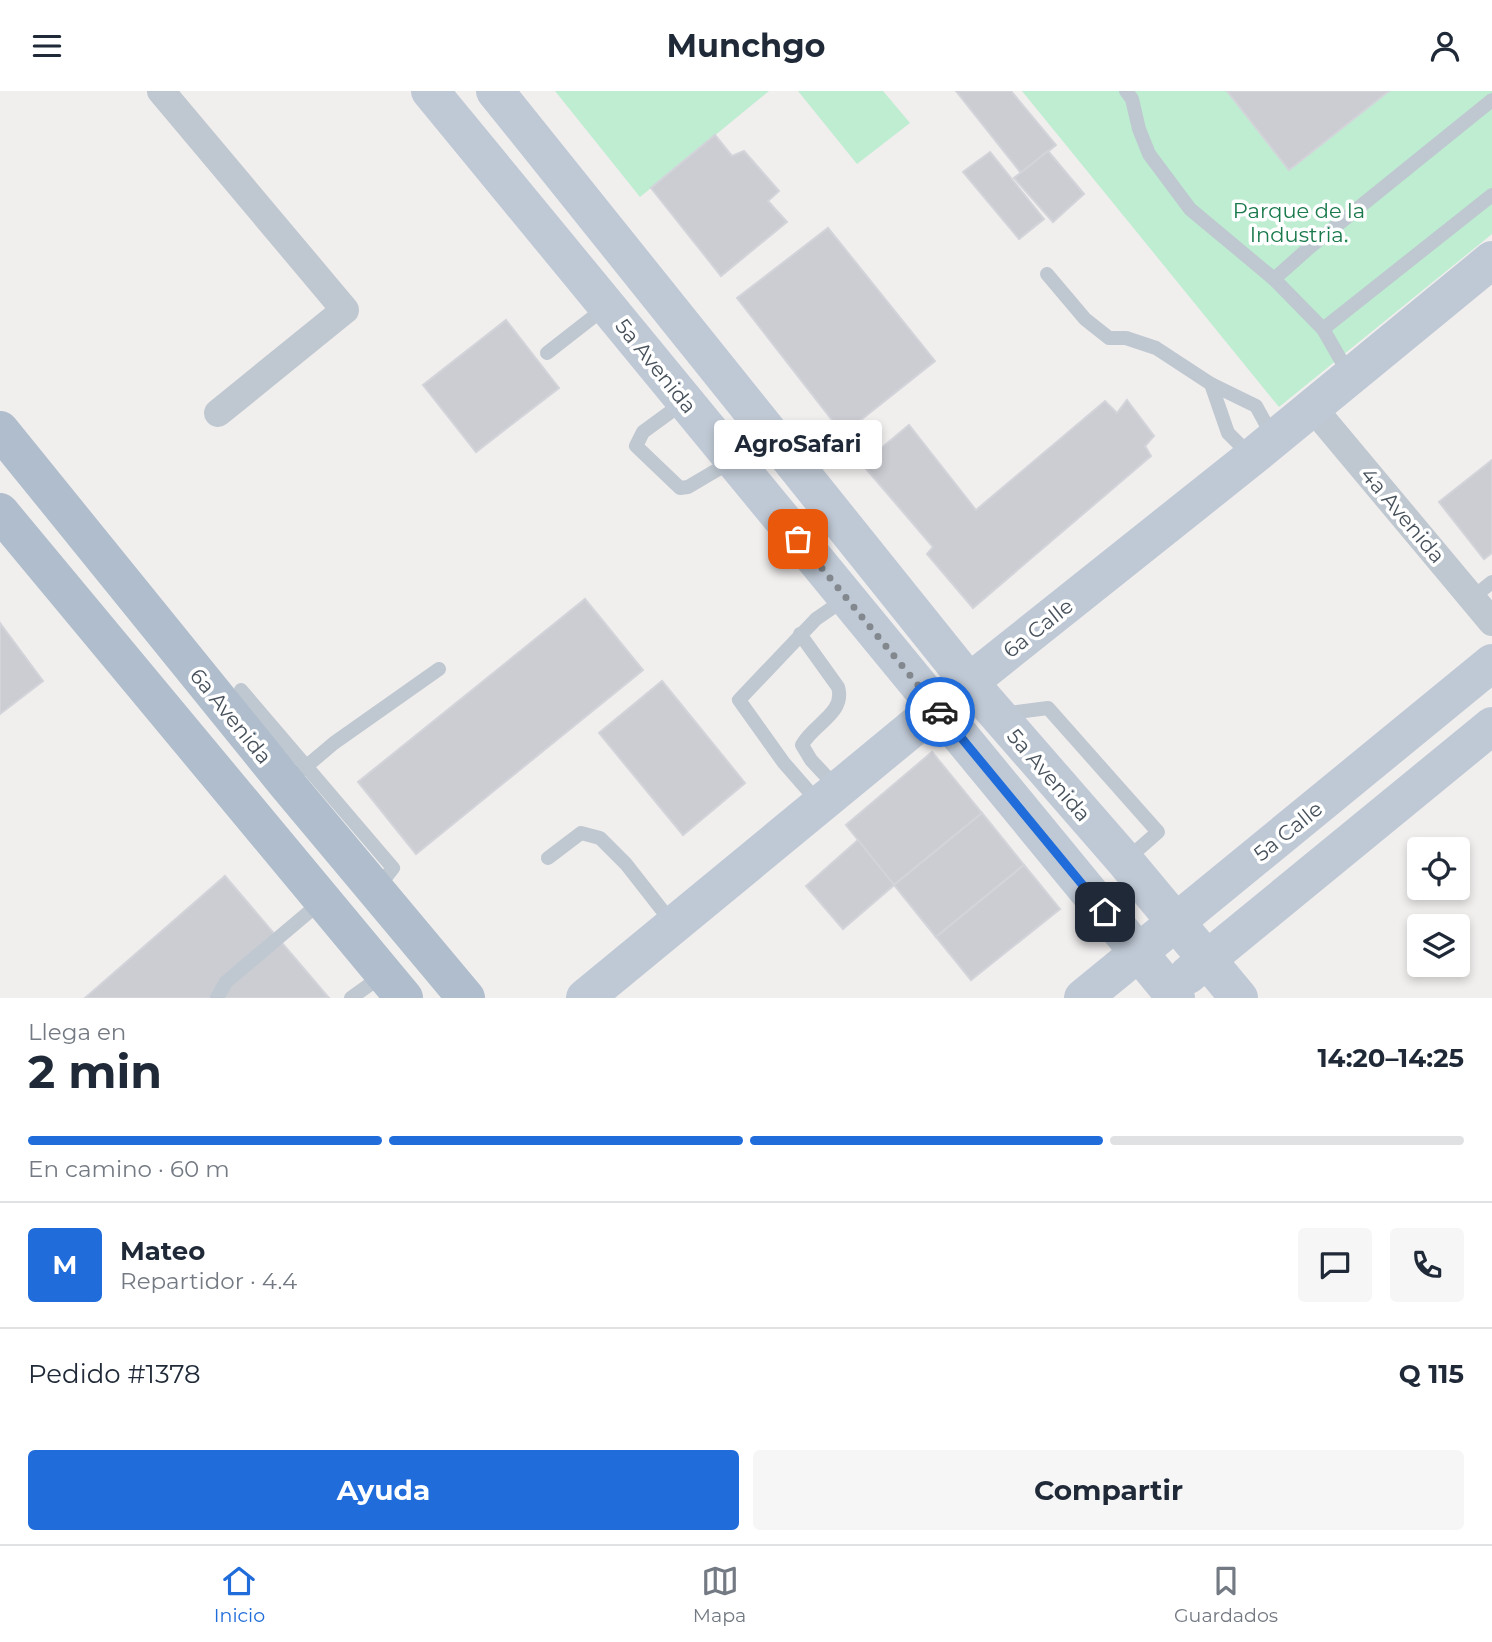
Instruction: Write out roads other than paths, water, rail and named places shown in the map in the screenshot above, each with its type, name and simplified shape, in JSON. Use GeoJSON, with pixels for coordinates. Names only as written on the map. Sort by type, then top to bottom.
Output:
{"type":"FeatureCollection","features":[{"type":"Feature","properties":{"kind":"main road","name":"6a Avenida"},"geometry":{"type":"LineString","coordinates":[[0,430],[297,774],[375,891],[466,998]]}},
{"type":"Feature","properties":{"kind":"main road"},"geometry":{"type":"LineString","coordinates":[[0,512],[323,900],[397,972]]}},
{"type":"Feature","properties":{"kind":"street"},"geometry":{"type":"LineString","coordinates":[[161,91],[345,310],[218,413]]}},
{"type":"Feature","properties":{"kind":"street","name":"5a Avenida"},"geometry":{"type":"LineString","coordinates":[[430,91],[1138,953],[1168,995]]}},
{"type":"Feature","properties":{"kind":"street","name":"5a Avenida"},"geometry":{"type":"LineString","coordinates":[[495,91],[969,682],[1125,861],[1238,998]]}},
{"type":"Feature","properties":{"kind":"street","name":"6a Calle"},"geometry":{"type":"LineString","coordinates":[[585,998],[937,708],[1264,448],[1492,260]]}},
{"type":"Feature","properties":{"kind":"street","name":"4a Avenida"},"geometry":{"type":"LineString","coordinates":[[1313,408],[1482,590],[1492,622]]}},
{"type":"Feature","properties":{"kind":"street","name":"5a Calle"},"geometry":{"type":"LineString","coordinates":[[1083,998],[1492,663]]}},
{"type":"Feature","properties":{"kind":"street"},"geometry":{"type":"LineString","coordinates":[[1168,995],[1206,960],[1492,726]]}},
{"type":"Feature","properties":{"kind":"lane"},"geometry":{"type":"LineString","coordinates":[[1126,91],[1132,99],[1139,129],[1149,154],[1190,209],[1274,279],[1323,329],[1350,376]]}},
{"type":"Feature","properties":{"kind":"lane"},"geometry":{"type":"LineString","coordinates":[[1274,279],[1492,100]]}},
{"type":"Feature","properties":{"kind":"lane"},"geometry":{"type":"LineString","coordinates":[[1323,329],[1492,195]]}},
{"type":"Feature","properties":{"kind":"lane"},"geometry":{"type":"LineString","coordinates":[[1046,274],[1085,319],[1109,338],[1126,338],[1156,348],[1211,384],[1256,406],[1264,448]]}},
{"type":"Feature","properties":{"kind":"lane"},"geometry":{"type":"LineString","coordinates":[[547,353],[607,306]]}},
{"type":"Feature","properties":{"kind":"lane"},"geometry":{"type":"LineString","coordinates":[[1211,384],[1228,433],[1264,448]]}},
{"type":"Feature","properties":{"kind":"lane"},"geometry":{"type":"LineString","coordinates":[[685,402],[643,432],[636,446],[680,488],[688,487],[733,460]]}},
{"type":"Feature","properties":{"kind":"lane"},"geometry":{"type":"LineString","coordinates":[[830,798],[784,763],[739,700],[800,634],[846,598]]}},
{"type":"Feature","properties":{"kind":"lane"},"geometry":{"type":"LineString","coordinates":[[800,634],[838,687],[841,696],[838,707],[808,734],[802,745],[830,798]]}},
{"type":"Feature","properties":{"kind":"lane"},"geometry":{"type":"LineString","coordinates":[[241,690],[297,774],[334,743],[439,669]]}},
{"type":"Feature","properties":{"kind":"lane"},"geometry":{"type":"LineString","coordinates":[[192,691],[397,972],[351,998]]}},
{"type":"Feature","properties":{"kind":"lane"},"geometry":{"type":"LineString","coordinates":[[548,858],[581,833],[600,838],[626,864],[674,925]]}},
{"type":"Feature","properties":{"kind":"lane"},"geometry":{"type":"LineString","coordinates":[[217,998],[226,982],[323,900]]}},
{"type":"Feature","properties":{"kind":"place","name":"AgroSafari"},"geometry":{"type":"Point","coordinates":[798,539]}},
{"type":"Feature","properties":{"kind":"park label","name":"Parque de la Industria."},"geometry":{"type":"Point","coordinates":[1299,222]}}]}
